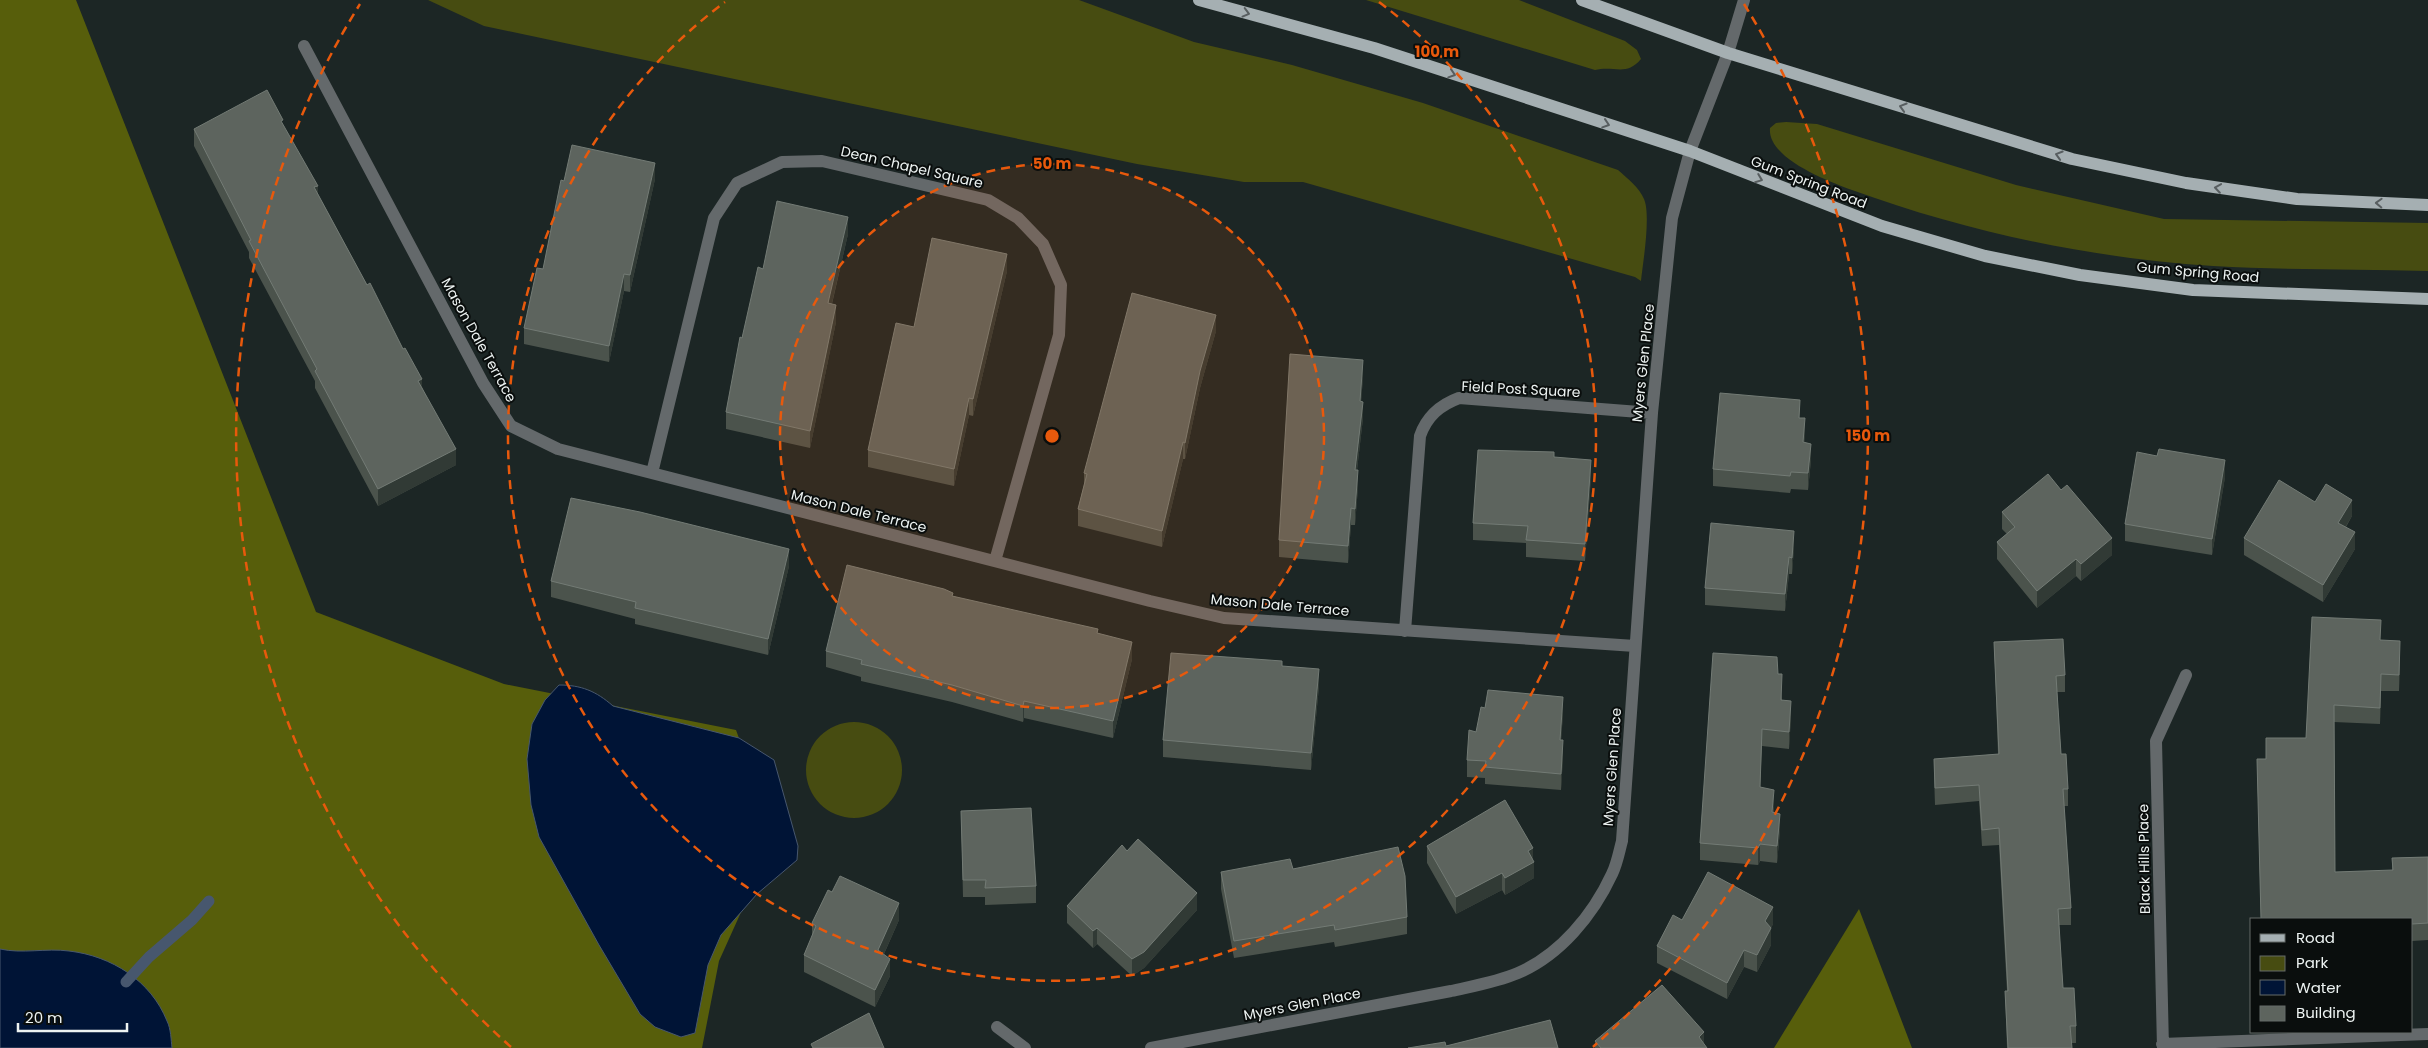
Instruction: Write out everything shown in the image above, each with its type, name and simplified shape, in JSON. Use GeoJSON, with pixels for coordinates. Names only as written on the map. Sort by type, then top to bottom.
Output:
{"type":"FeatureCollection","features":[{"type":"Feature","properties":{"kind":"main road","name":"Gum Spring Road"},"geometry":{"type":"LineString","coordinates":[[1199,0],[1374,48],[1690,151],[1882,226],[1985,256],[2071,273],[2193,290],[2428,299]]}},
{"type":"Feature","properties":{"kind":"main road"},"geometry":{"type":"LineString","coordinates":[[1582,0],[1728,53],[2072,158],[2186,184],[2298,199],[2428,204]]}},
{"type":"Feature","properties":{"kind":"street","name":"Myers Glen Place"},"geometry":{"type":"LineString","coordinates":[[1151,1048],[1451,992],[1519,972],[1548,954],[1574,932],[1594,906],[1613,873],[1622,841],[1652,413],[1672,218],[1690,151],[1728,53],[1744,0]]}},
{"type":"Feature","properties":{"kind":"street","name":"Mason Dale Terrace"},"geometry":{"type":"LineString","coordinates":[[304,46],[483,384],[510,426],[558,449],[1150,601],[1224,618],[1636,646]]}},
{"type":"Feature","properties":{"kind":"street","name":"Dean Chapel Square"},"geometry":{"type":"LineString","coordinates":[[652,473],[714,218],[737,183],[782,162],[822,161],[988,200],[1018,218],[1043,244],[1062,285],[1059,335],[994,561]]}},
{"type":"Feature","properties":{"kind":"street","name":"Field Post Square"},"geometry":{"type":"LineString","coordinates":[[1405,630],[1420,436],[1424,424],[1434,412],[1446,403],[1459,398],[1652,413]]}},
{"type":"Feature","properties":{"kind":"street","name":"Black Hills Place"},"geometry":{"type":"LineString","coordinates":[[2163,1046],[2156,741],[2186,675]]}},
{"type":"Feature","properties":{"kind":"street"},"geometry":{"type":"LineString","coordinates":[[997,1027],[1026,1048]]}},
{"type":"Feature","properties":{"kind":"street"},"geometry":{"type":"LineString","coordinates":[[2163,1046],[2428,1034]]}},
{"type":"Feature","properties":{"kind":"green space"},"geometry":{"type":"Polygon","coordinates":[[[0,0],[76,0],[316,612],[504,684],[736,730],[775,837],[719,961],[702,1048],[172,1048],[168,1023],[0,949],[0,0]]]}},
{"type":"Feature","properties":{"kind":"green space"},"geometry":{"type":"Polygon","coordinates":[[[428,0],[1079,0],[1194,42],[1292,65],[1423,103],[1618,170],[1633,183],[1644,199],[1646,206],[1646,239],[1641,281],[1635,277],[1303,182],[1244,182],[1137,164],[484,26],[428,0]]]}},
{"type":"Feature","properties":{"kind":"green space"},"geometry":{"type":"Polygon","coordinates":[[[1366,0],[1519,0],[1625,41],[1637,50],[1641,59],[1630,68],[1595,70],[1366,0]]]}},
{"type":"Feature","properties":{"kind":"green space"},"geometry":{"type":"Polygon","coordinates":[[[1776,123],[1817,124],[2016,185],[2164,219],[2428,223],[2428,271],[2213,266],[2121,257],[2030,241],[1895,205],[1829,181],[1801,167],[1778,149],[1772,139],[1770,128],[1776,123]]]}},
{"type":"Feature","properties":{"kind":"green space"},"geometry":{"type":"Polygon","coordinates":[[[854,722],[872,726],[888,736],[898,752],[902,770],[898,788],[888,804],[872,814],[854,818],[836,814],[820,804],[810,788],[806,770],[810,752],[820,736],[836,726],[854,722]]]}},
{"type":"Feature","properties":{"kind":"green space"},"geometry":{"type":"Polygon","coordinates":[[[1859,909],[1912,1048],[1774,1048],[1859,909]]]}},
{"type":"Feature","properties":{"kind":"water"},"geometry":{"type":"Polygon","coordinates":[[[559,685],[574,686],[588,690],[613,706],[739,738],[774,760],[798,846],[797,860],[757,894],[721,935],[708,965],[695,1033],[681,1037],[655,1027],[640,1014],[539,837],[531,805],[527,759],[532,724],[545,700],[559,685]]]}},
{"type":"Feature","properties":{"kind":"water"},"geometry":{"type":"Polygon","coordinates":[[[0,949],[17,951],[69,951],[100,958],[115,965],[140,983],[160,1007],[169,1027],[172,1048],[0,1048],[0,949]]]}},
{"type":"Feature","properties":{"kind":"building"},"geometry":{"type":"Polygon","coordinates":[[[267,90],[283,120],[281,121],[318,186],[314,187],[367,285],[370,283],[403,349],[405,348],[422,379],[418,381],[456,449],[378,489],[315,371],[317,369],[249,241],[251,240],[194,129],[267,90]]]}},
{"type":"Feature","properties":{"kind":"building"},"geometry":{"type":"Polygon","coordinates":[[[572,145],[655,163],[630,275],[624,274],[609,346],[524,328],[537,268],[543,269],[561,180],[564,181],[572,145]]]}},
{"type":"Feature","properties":{"kind":"building"},"geometry":{"type":"Polygon","coordinates":[[[777,201],[848,217],[828,303],[836,305],[810,431],[726,412],[740,337],[742,338],[758,267],[763,269],[777,201]]]}},
{"type":"Feature","properties":{"kind":"building"},"geometry":{"type":"Polygon","coordinates":[[[932,238],[1007,254],[973,399],[969,398],[954,469],[868,450],[896,323],[914,327],[932,238]]]}},
{"type":"Feature","properties":{"kind":"building"},"geometry":{"type":"Polygon","coordinates":[[[1132,293],[1216,315],[1200,371],[1185,443],[1183,442],[1162,531],[1078,509],[1087,474],[1084,473],[1132,293]]]}},
{"type":"Feature","properties":{"kind":"building"},"geometry":{"type":"Polygon","coordinates":[[[1290,354],[1363,360],[1360,401],[1363,402],[1355,470],[1358,470],[1355,509],[1351,508],[1348,546],[1279,540],[1290,354]]]}},
{"type":"Feature","properties":{"kind":"building"},"geometry":{"type":"Polygon","coordinates":[[[1720,393],[1800,400],[1799,418],[1805,418],[1803,442],[1811,444],[1808,473],[1791,472],[1790,476],[1713,469],[1720,393]]]}},
{"type":"Feature","properties":{"kind":"building"},"geometry":{"type":"Polygon","coordinates":[[[2159,449],[2225,460],[2212,539],[2125,524],[2137,452],[2157,456],[2159,449]]]}},
{"type":"Feature","properties":{"kind":"building"},"geometry":{"type":"Polygon","coordinates":[[[1478,450],[1554,452],[1554,457],[1591,460],[1585,544],[1526,540],[1528,526],[1473,523],[1478,450]]]}},
{"type":"Feature","properties":{"kind":"building"},"geometry":{"type":"Polygon","coordinates":[[[2048,474],[2061,490],[2067,485],[2112,538],[2081,564],[2076,559],[2037,591],[1997,542],[2015,527],[2002,512],[2048,474]]]}},
{"type":"Feature","properties":{"kind":"building"},"geometry":{"type":"Polygon","coordinates":[[[2279,480],[2315,502],[2326,484],[2352,500],[2338,523],[2355,532],[2323,585],[2244,538],[2279,480]]]}},
{"type":"Feature","properties":{"kind":"building"},"geometry":{"type":"Polygon","coordinates":[[[571,498],[640,512],[789,549],[768,639],[635,608],[636,602],[551,581],[571,498]]]}},
{"type":"Feature","properties":{"kind":"building"},"geometry":{"type":"Polygon","coordinates":[[[1711,523],[1794,531],[1792,558],[1789,557],[1785,594],[1705,588],[1711,523]]]}},
{"type":"Feature","properties":{"kind":"building"},"geometry":{"type":"Polygon","coordinates":[[[847,565],[944,589],[953,593],[952,596],[1098,629],[1097,633],[1132,642],[1113,721],[1024,701],[1023,706],[952,685],[861,664],[862,660],[826,651],[847,565]]]}},
{"type":"Feature","properties":{"kind":"building"},"geometry":{"type":"Polygon","coordinates":[[[2312,617],[2381,620],[2380,640],[2400,641],[2399,675],[2381,674],[2380,708],[2334,705],[2335,872],[2393,870],[2392,858],[2428,857],[2428,923],[2413,924],[2413,918],[2261,918],[2257,759],[2266,759],[2266,738],[2306,738],[2312,617]]]}},
{"type":"Feature","properties":{"kind":"building"},"geometry":{"type":"Polygon","coordinates":[[[2063,639],[2065,675],[2056,676],[2061,754],[2066,754],[2068,789],[2063,789],[2071,908],[2058,909],[2063,988],[2074,988],[2076,1026],[2070,1026],[2072,1048],[2008,1048],[2005,991],[2008,991],[1999,828],[1982,830],[1979,785],[1935,788],[1934,759],[1999,754],[1994,642],[2063,639]]]}},
{"type":"Feature","properties":{"kind":"building"},"geometry":{"type":"Polygon","coordinates":[[[1171,653],[1282,661],[1282,666],[1319,669],[1311,753],[1163,740],[1171,653]]]}},
{"type":"Feature","properties":{"kind":"building"},"geometry":{"type":"Polygon","coordinates":[[[1713,653],[1777,657],[1778,674],[1782,674],[1781,700],[1791,701],[1789,732],[1762,729],[1760,787],[1774,790],[1772,812],[1780,814],[1777,846],[1760,844],[1758,848],[1700,843],[1713,653]]]}},
{"type":"Feature","properties":{"kind":"building"},"geometry":{"type":"Polygon","coordinates":[[[1488,690],[1563,697],[1560,740],[1563,740],[1561,774],[1485,767],[1486,761],[1467,760],[1469,730],[1476,732],[1481,707],[1485,708],[1488,690]]]}},
{"type":"Feature","properties":{"kind":"building"},"geometry":{"type":"Polygon","coordinates":[[[1505,800],[1533,848],[1528,851],[1534,862],[1505,878],[1502,873],[1456,897],[1427,846],[1505,800]]]}},
{"type":"Feature","properties":{"kind":"building"},"geometry":{"type":"Polygon","coordinates":[[[1031,808],[1036,886],[985,888],[986,880],[963,880],[961,811],[1031,808]]]}},
{"type":"Feature","properties":{"kind":"building"},"geometry":{"type":"Polygon","coordinates":[[[1138,839],[1197,893],[1144,952],[1132,959],[1097,928],[1093,931],[1067,906],[1122,845],[1127,851],[1138,839]]]}},
{"type":"Feature","properties":{"kind":"building"},"geometry":{"type":"Polygon","coordinates":[[[1398,847],[1405,876],[1407,917],[1335,930],[1334,925],[1234,941],[1221,872],[1290,859],[1293,869],[1398,847]]]}},
{"type":"Feature","properties":{"kind":"building"},"geometry":{"type":"Polygon","coordinates":[[[1708,872],[1773,907],[1765,921],[1771,928],[1757,955],[1744,950],[1727,983],[1657,946],[1673,915],[1682,920],[1708,872]]]}},
{"type":"Feature","properties":{"kind":"building"},"geometry":{"type":"Polygon","coordinates":[[[840,876],[899,903],[878,950],[890,959],[875,990],[804,955],[816,926],[812,923],[828,890],[832,892],[840,876]]]}},
{"type":"Feature","properties":{"kind":"building"},"geometry":{"type":"Polygon","coordinates":[[[1662,985],[1704,1032],[1699,1037],[1707,1048],[1601,1048],[1595,1041],[1662,985]]]}},
{"type":"Feature","properties":{"kind":"building"},"geometry":{"type":"Polygon","coordinates":[[[869,1013],[884,1048],[813,1048],[811,1044],[869,1013]]]}},
{"type":"Feature","properties":{"kind":"building"},"geometry":{"type":"Polygon","coordinates":[[[1550,1020],[1558,1048],[1408,1048],[1445,1042],[1446,1046],[1550,1020]]]}},
{"type":"Feature","properties":{"kind":"waterway"},"geometry":{"type":"LineString","coordinates":[[126,982],[149,957],[192,920],[209,901]]}}]}
